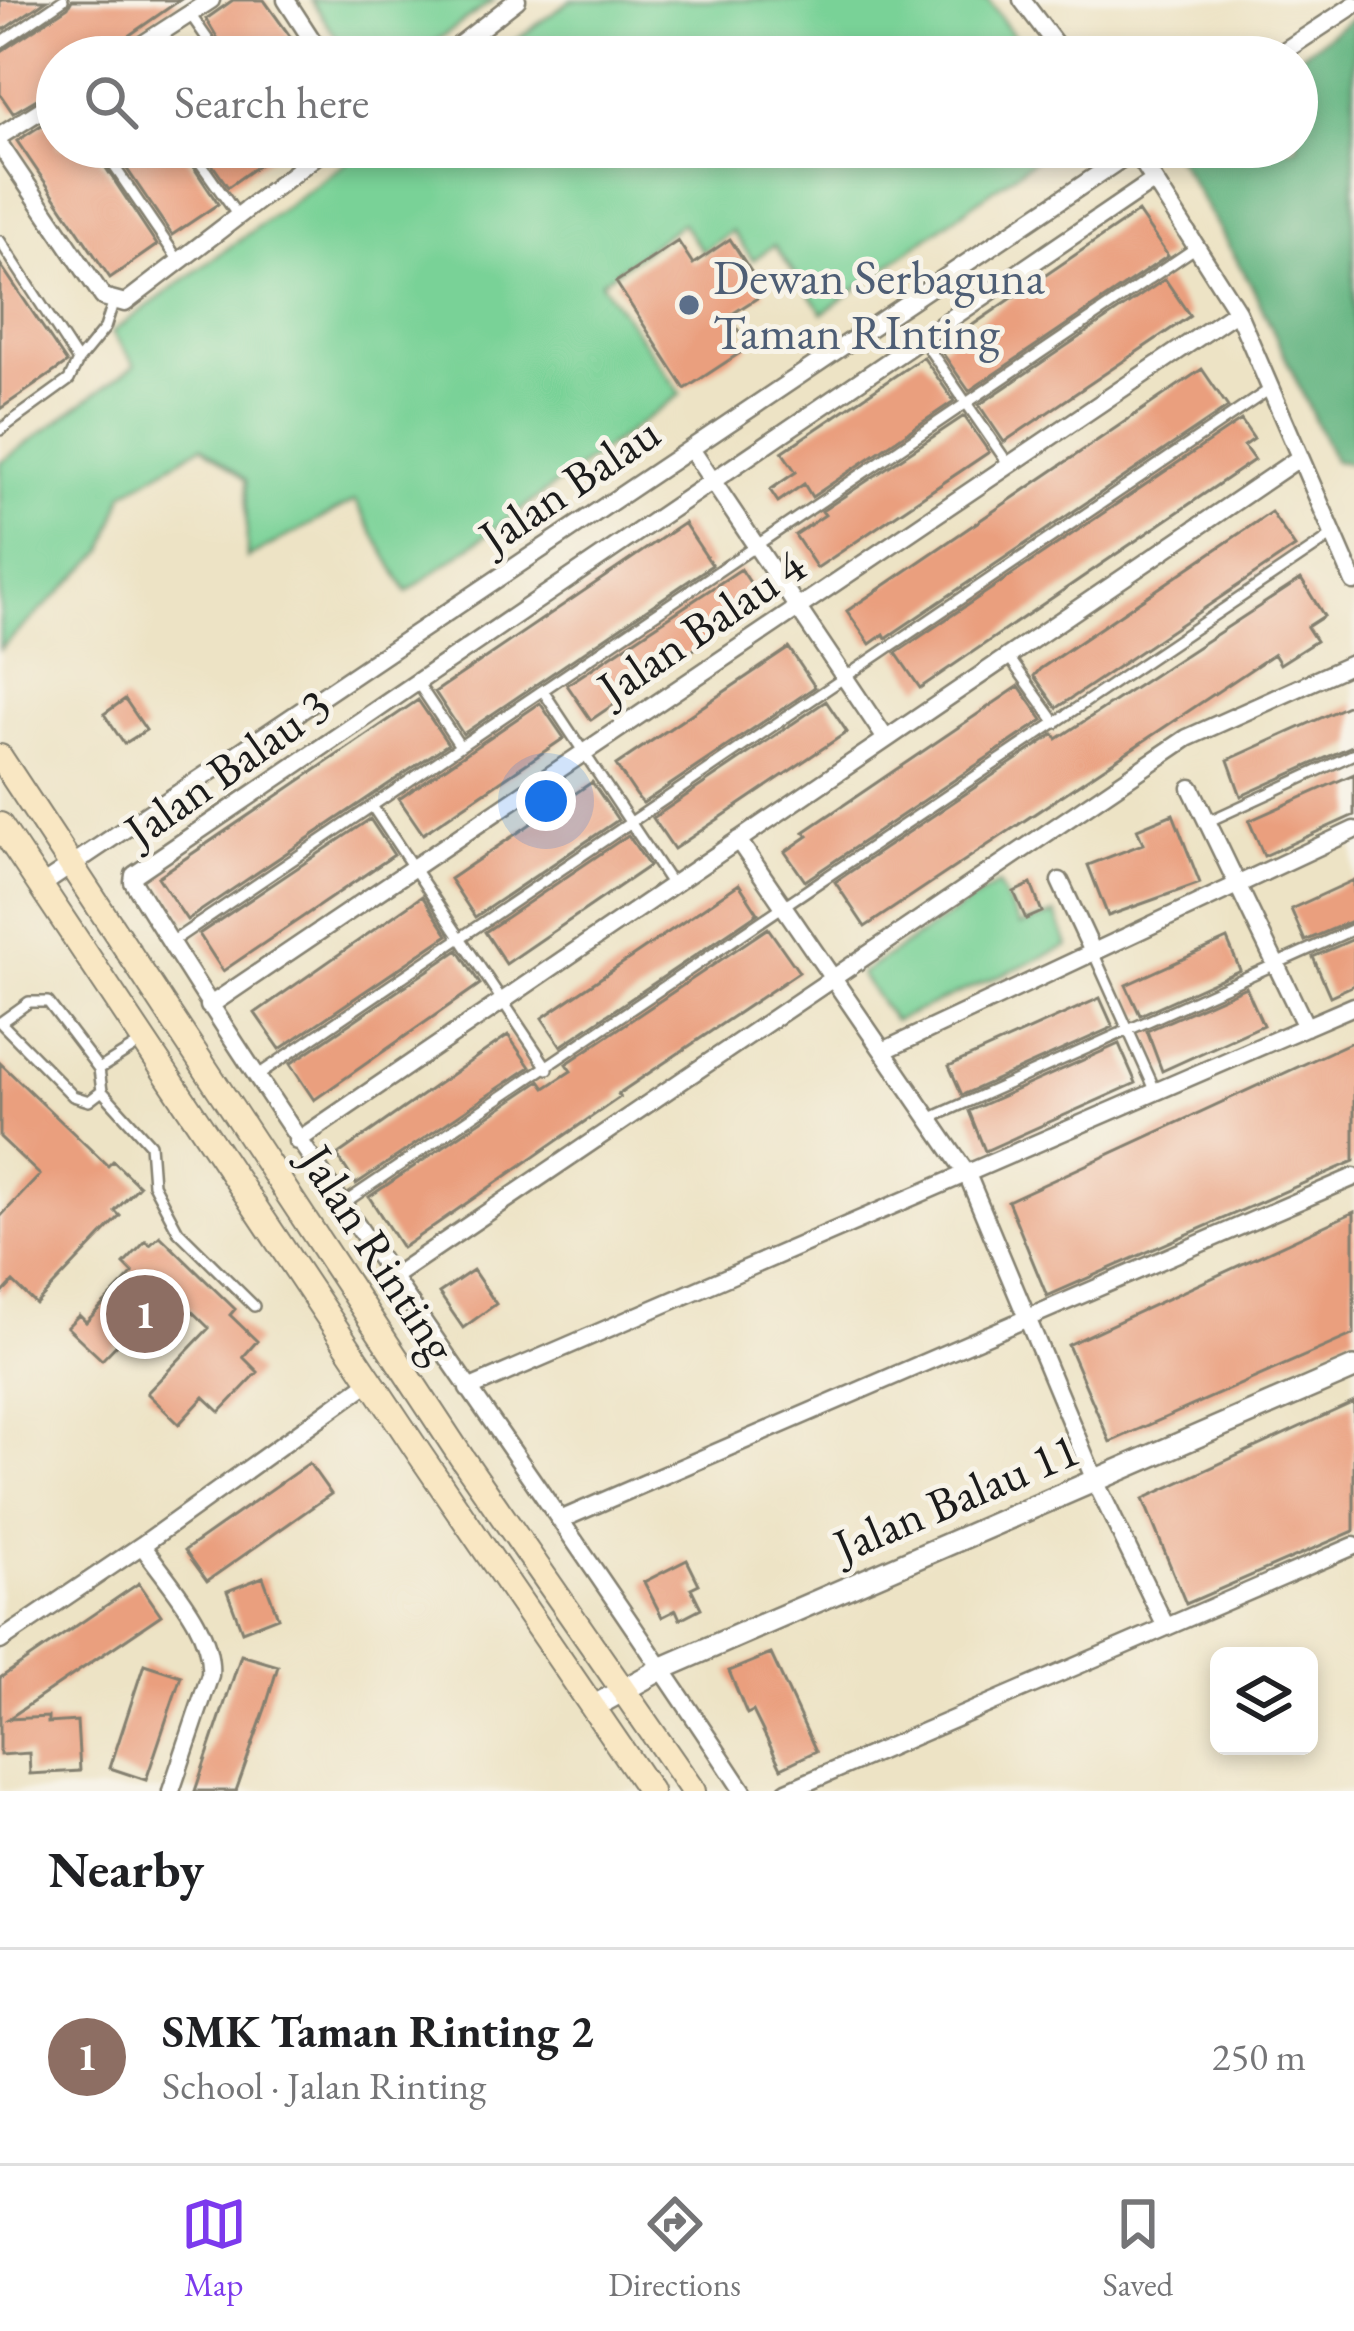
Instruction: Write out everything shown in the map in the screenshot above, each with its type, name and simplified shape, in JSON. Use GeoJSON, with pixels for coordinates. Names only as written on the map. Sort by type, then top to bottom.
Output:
{"type":"FeatureCollection","features":[{"type":"Feature","properties":{"kind":"main road","name":"Jalan Rinting"},"geometry":{"type":"LineString","coordinates":[[0,757],[462,1458],[693,1791]]}},
{"type":"Feature","properties":{"kind":"main road","name":"Jalan Rinting"},"geometry":{"type":"LineString","coordinates":[[0,825],[650,1791]]}},
{"type":"Feature","properties":{"kind":"street"},"geometry":{"type":"LineString","coordinates":[[156,36],[211,0]]}},
{"type":"Feature","properties":{"kind":"street"},"geometry":{"type":"LineString","coordinates":[[286,0],[309,36]]}},
{"type":"Feature","properties":{"kind":"street"},"geometry":{"type":"LineString","coordinates":[[471,36],[517,0]]}},
{"type":"Feature","properties":{"kind":"street"},"geometry":{"type":"LineString","coordinates":[[1022,0],[1049,36]]}},
{"type":"Feature","properties":{"kind":"street"},"geometry":{"type":"LineString","coordinates":[[1307,36],[1354,5]]}},
{"type":"Feature","properties":{"kind":"street"},"geometry":{"type":"LineString","coordinates":[[36,115],[0,140],[103,297],[113,303],[124,303],[299,169]]}},
{"type":"Feature","properties":{"kind":"street","name":"Jalan Balau"},"geometry":{"type":"LineString","coordinates":[[42,885],[1106,168]]}},
{"type":"Feature","properties":{"kind":"street"},"geometry":{"type":"LineString","coordinates":[[1146,168],[1237,311],[1354,582]]}},
{"type":"Feature","properties":{"kind":"street","name":"Jalan Balau 3"},"geometry":{"type":"LineString","coordinates":[[742,1791],[297,1141],[170,943],[133,882],[134,875],[1153,181]]}},
{"type":"Feature","properties":{"kind":"street","name":"Jalan Balau 4"},"geometry":{"type":"LineString","coordinates":[[209,1006],[1237,311]]}},
{"type":"Feature","properties":{"kind":"street"},"geometry":{"type":"LineString","coordinates":[[691,449],[886,739]]}},
{"type":"Feature","properties":{"kind":"street"},"geometry":{"type":"LineString","coordinates":[[297,1141],[1299,458]]}},
{"type":"Feature","properties":{"kind":"street"},"geometry":{"type":"LineString","coordinates":[[391,1278],[1187,737],[1354,663]]}},
{"type":"Feature","properties":{"kind":"street"},"geometry":{"type":"LineString","coordinates":[[1191,788],[1306,1027]]}},
{"type":"Feature","properties":{"kind":"street"},"geometry":{"type":"LineString","coordinates":[[883,1052],[1354,830]]}},
{"type":"Feature","properties":{"kind":"street"},"geometry":{"type":"LineString","coordinates":[[738,840],[967,1174],[1096,1483],[1165,1625]]}},
{"type":"Feature","properties":{"kind":"street"},"geometry":{"type":"LineString","coordinates":[[1060,881],[1094,952]]}},
{"type":"Feature","properties":{"kind":"street"},"geometry":{"type":"LineString","coordinates":[[469,1389],[1354,1006]]}},
{"type":"Feature","properties":{"kind":"street"},"geometry":{"type":"LineString","coordinates":[[560,1520],[1354,1177]]}},
{"type":"Feature","properties":{"kind":"street","name":"Jalan Balau 11"},"geometry":{"type":"LineString","coordinates":[[592,1707],[662,1668],[1354,1368]]}},
{"type":"Feature","properties":{"kind":"street"},"geometry":{"type":"LineString","coordinates":[[0,1641],[142,1546],[372,1380]]}},
{"type":"Feature","properties":{"kind":"street"},"geometry":{"type":"LineString","coordinates":[[142,1546],[205,1634],[212,1655],[210,1675],[171,1791]]}},
{"type":"Feature","properties":{"kind":"street"},"geometry":{"type":"LineString","coordinates":[[787,1791],[1354,1546]]}},
{"type":"Feature","properties":{"kind":"lane"},"geometry":{"type":"LineString","coordinates":[[0,43],[62,0]]}},
{"type":"Feature","properties":{"kind":"lane"},"geometry":{"type":"LineString","coordinates":[[190,14],[205,36]]}},
{"type":"Feature","properties":{"kind":"lane"},"geometry":{"type":"LineString","coordinates":[[114,168],[179,262]]}},
{"type":"Feature","properties":{"kind":"lane"},"geometry":{"type":"LineString","coordinates":[[204,168],[238,216]]}},
{"type":"Feature","properties":{"kind":"lane"},"geometry":{"type":"LineString","coordinates":[[0,241],[78,361]]}},
{"type":"Feature","properties":{"kind":"lane"},"geometry":{"type":"LineString","coordinates":[[170,943],[1198,246]]}},
{"type":"Feature","properties":{"kind":"lane"},"geometry":{"type":"LineString","coordinates":[[0,430],[69,380],[78,361],[98,340],[113,303]]}},
{"type":"Feature","properties":{"kind":"lane"},"geometry":{"type":"LineString","coordinates":[[922,339],[1009,465]]}},
{"type":"Feature","properties":{"kind":"lane"},"geometry":{"type":"LineString","coordinates":[[255,1077],[1273,387]]}},
{"type":"Feature","properties":{"kind":"lane"},"geometry":{"type":"LineString","coordinates":[[341,1204],[548,1069],[1333,535]]}},
{"type":"Feature","properties":{"kind":"lane"},"geometry":{"type":"LineString","coordinates":[[1008,656],[1056,723]]}},
{"type":"Feature","properties":{"kind":"lane"},"geometry":{"type":"LineString","coordinates":[[417,682],[460,746]]}},
{"type":"Feature","properties":{"kind":"lane"},"geometry":{"type":"LineString","coordinates":[[543,691],[672,885]]}},
{"type":"Feature","properties":{"kind":"lane"},"geometry":{"type":"LineString","coordinates":[[1207,822],[1354,754]]}},
{"type":"Feature","properties":{"kind":"lane"},"geometry":{"type":"LineString","coordinates":[[372,806],[548,1069]]}},
{"type":"Feature","properties":{"kind":"lane"},"geometry":{"type":"LineString","coordinates":[[929,1119],[1354,929]]}},
{"type":"Feature","properties":{"kind":"lane"},"geometry":{"type":"LineString","coordinates":[[1094,952],[1156,1092]]}},
{"type":"Feature","properties":{"kind":"lane"},"geometry":{"type":"LineString","coordinates":[[102,1091],[89,1101],[73,1096],[0,1022],[29,1002],[47,1002],[99,1069],[102,1091],[150,1144],[153,1184],[178,1231],[254,1306]]}},
{"type":"Feature","properties":{"kind":"lane"},"geometry":{"type":"LineString","coordinates":[[99,1069],[145,1040]]}},
{"type":"Feature","properties":{"kind":"green space"},"geometry":{"type":"Polygon","coordinates":[[[311,0],[494,0],[443,36],[336,36],[311,0]]]}},
{"type":"Feature","properties":{"kind":"green space"},"geometry":{"type":"Polygon","coordinates":[[[571,0],[988,0],[1014,36],[521,36],[571,0]]]}},
{"type":"Feature","properties":{"kind":"green space"},"geometry":{"type":"Polygon","coordinates":[[[1354,17],[1354,464],[1334,461],[1251,284],[1183,168],[1318,168],[1318,42],[1354,17]]]}},
{"type":"Feature","properties":{"kind":"green space"},"geometry":{"type":"Polygon","coordinates":[[[339,168],[1023,168],[823,313],[774,245],[753,260],[732,231],[703,252],[682,223],[601,282],[681,394],[407,592],[355,501],[247,558],[246,480],[202,446],[124,493],[104,551],[0,649],[0,463],[135,365],[112,332],[339,168]]]}},
{"type":"Feature","properties":{"kind":"green space"},"geometry":{"type":"Polygon","coordinates":[[[998,884],[1020,926],[1056,914],[1068,946],[894,1021],[860,974],[998,884]]]}},
{"type":"Feature","properties":{"kind":"building"},"geometry":{"type":"Polygon","coordinates":[[[0,0],[47,0],[0,32],[0,0]]]}},
{"type":"Feature","properties":{"kind":"building"},"geometry":{"type":"Polygon","coordinates":[[[72,0],[180,0],[128,36],[36,36],[36,99],[13,113],[0,94],[0,52],[72,0]]]}},
{"type":"Feature","properties":{"kind":"building"},"geometry":{"type":"Polygon","coordinates":[[[233,0],[264,0],[290,36],[216,36],[206,19],[233,0]]]}},
{"type":"Feature","properties":{"kind":"building"},"geometry":{"type":"Polygon","coordinates":[[[36,129],[36,168],[106,168],[157,245],[110,278],[17,141],[36,129]]]}},
{"type":"Feature","properties":{"kind":"building"},"geometry":{"type":"Polygon","coordinates":[[[126,168],[194,168],[218,204],[172,235],[126,168]]]}},
{"type":"Feature","properties":{"kind":"building"},"geometry":{"type":"Polygon","coordinates":[[[215,168],[255,168],[228,187],[215,168]]]}},
{"type":"Feature","properties":{"kind":"building"},"geometry":{"type":"Polygon","coordinates":[[[1138,212],[1168,256],[969,391],[939,348],[1138,212]]]}},
{"type":"Feature","properties":{"kind":"building","name":"Dewan Serbaguna Taman RInting"},"geometry":{"type":"Polygon","coordinates":[[[730,239],[765,293],[729,316],[749,347],[685,389],[616,282],[678,241],[693,264],[730,239]]]}},
{"type":"Feature","properties":{"kind":"building"},"geometry":{"type":"Polygon","coordinates":[[[0,264],[67,363],[0,409],[0,264]]]}},
{"type":"Feature","properties":{"kind":"building"},"geometry":{"type":"Polygon","coordinates":[[[1165,279],[1190,316],[1004,442],[979,405],[1165,279]]]}},
{"type":"Feature","properties":{"kind":"building"},"geometry":{"type":"Polygon","coordinates":[[[923,357],[954,401],[812,497],[804,484],[778,502],[770,490],[796,472],[782,452],[923,357]]]}},
{"type":"Feature","properties":{"kind":"building"},"geometry":{"type":"Polygon","coordinates":[[[1202,369],[1228,407],[886,638],[884,634],[870,644],[847,611],[1202,369]]]}},
{"type":"Feature","properties":{"kind":"building"},"geometry":{"type":"Polygon","coordinates":[[[964,416],[989,452],[817,568],[795,535],[825,515],[822,511],[964,416]]]}},
{"type":"Feature","properties":{"kind":"building"},"geometry":{"type":"Polygon","coordinates":[[[1241,420],[1254,439],[1244,446],[1254,460],[920,688],[896,653],[1241,420]]]}},
{"type":"Feature","properties":{"kind":"building"},"geometry":{"type":"Polygon","coordinates":[[[1271,512],[1295,547],[1057,708],[1034,676],[1040,669],[1271,512]]]}},
{"type":"Feature","properties":{"kind":"building"},"geometry":{"type":"Polygon","coordinates":[[[684,523],[712,565],[463,734],[435,692],[684,523]]]}},
{"type":"Feature","properties":{"kind":"building"},"geometry":{"type":"Polygon","coordinates":[[[741,569],[763,602],[591,720],[567,685],[741,569]]]}},
{"type":"Feature","properties":{"kind":"building"},"geometry":{"type":"Polygon","coordinates":[[[1301,579],[1324,616],[1307,627],[1316,641],[1280,664],[1274,654],[865,927],[835,882],[1054,734],[1057,739],[1301,579]]]}},
{"type":"Feature","properties":{"kind":"building"},"geometry":{"type":"Polygon","coordinates":[[[789,648],[815,687],[643,803],[616,765],[789,648]]]}},
{"type":"Feature","properties":{"kind":"building"},"geometry":{"type":"Polygon","coordinates":[[[1019,686],[1043,720],[805,881],[785,852],[808,836],[804,832],[1019,686]]]}},
{"type":"Feature","properties":{"kind":"building"},"geometry":{"type":"Polygon","coordinates":[[[125,699],[146,730],[124,744],[104,714],[125,699]]]}},
{"type":"Feature","properties":{"kind":"building"},"geometry":{"type":"Polygon","coordinates":[[[418,700],[448,744],[187,920],[158,877],[418,700]]]}},
{"type":"Feature","properties":{"kind":"building"},"geometry":{"type":"Polygon","coordinates":[[[826,701],[847,732],[674,849],[653,818],[826,701]]]}},
{"type":"Feature","properties":{"kind":"building"},"geometry":{"type":"Polygon","coordinates":[[[540,703],[564,738],[423,834],[399,799],[540,703]]]}},
{"type":"Feature","properties":{"kind":"building"},"geometry":{"type":"Polygon","coordinates":[[[1354,703],[1354,745],[1241,796],[1228,760],[1354,703]]]}},
{"type":"Feature","properties":{"kind":"building"},"geometry":{"type":"Polygon","coordinates":[[[1354,774],[1354,815],[1264,856],[1249,821],[1354,774]]]}},
{"type":"Feature","properties":{"kind":"building"},"geometry":{"type":"Polygon","coordinates":[[[592,782],[618,820],[475,917],[450,879],[592,782]]]}},
{"type":"Feature","properties":{"kind":"building"},"geometry":{"type":"Polygon","coordinates":[[[1173,814],[1200,883],[1108,916],[1088,865],[1143,844],[1137,829],[1173,814]]]}},
{"type":"Feature","properties":{"kind":"building"},"geometry":{"type":"Polygon","coordinates":[[[370,819],[394,855],[223,971],[199,934],[370,819]]]}},
{"type":"Feature","properties":{"kind":"building"},"geometry":{"type":"Polygon","coordinates":[[[628,835],[649,866],[506,964],[485,932],[628,835]]]}},
{"type":"Feature","properties":{"kind":"building"},"geometry":{"type":"Polygon","coordinates":[[[1354,880],[1354,920],[1305,941],[1291,909],[1354,880]]]}},
{"type":"Feature","properties":{"kind":"building"},"geometry":{"type":"Polygon","coordinates":[[[739,884],[758,913],[561,1046],[542,1018],[739,884]]]}},
{"type":"Feature","properties":{"kind":"building"},"geometry":{"type":"Polygon","coordinates":[[[1031,884],[1042,912],[1026,919],[1014,892],[1031,884]]]}},
{"type":"Feature","properties":{"kind":"building"},"geometry":{"type":"Polygon","coordinates":[[[422,896],[448,935],[280,1049],[255,1013],[422,896]]]}},
{"type":"Feature","properties":{"kind":"building"},"geometry":{"type":"Polygon","coordinates":[[[768,928],[799,972],[402,1248],[369,1197],[540,1081],[545,1088],[571,1071],[566,1064],[768,928]]]}},
{"type":"Feature","properties":{"kind":"building"},"geometry":{"type":"Polygon","coordinates":[[[1227,939],[1240,970],[1140,1015],[1126,985],[1227,939]]]}},
{"type":"Feature","properties":{"kind":"building"},"geometry":{"type":"Polygon","coordinates":[[[1354,939],[1354,985],[1330,996],[1313,957],[1354,939]]]}},
{"type":"Feature","properties":{"kind":"building"},"geometry":{"type":"Polygon","coordinates":[[[458,950],[480,984],[314,1100],[290,1064],[458,950]]]}},
{"type":"Feature","properties":{"kind":"building"},"geometry":{"type":"Polygon","coordinates":[[[1246,987],[1263,1025],[1162,1071],[1147,1031],[1246,987]]]}},
{"type":"Feature","properties":{"kind":"building"},"geometry":{"type":"Polygon","coordinates":[[[1100,998],[1113,1027],[962,1095],[949,1066],[1100,998]]]}},
{"type":"Feature","properties":{"kind":"building"},"geometry":{"type":"Polygon","coordinates":[[[508,1035],[530,1067],[356,1184],[337,1155],[508,1035]]]}},
{"type":"Feature","properties":{"kind":"building"},"geometry":{"type":"Polygon","coordinates":[[[1354,1041],[1354,1161],[1047,1296],[1008,1201],[1354,1041]]]}},
{"type":"Feature","properties":{"kind":"building"},"geometry":{"type":"Polygon","coordinates":[[[1119,1044],[1136,1083],[985,1151],[969,1111],[1119,1044]]]}},
{"type":"Feature","properties":{"kind":"building"},"geometry":{"type":"Polygon","coordinates":[[[0,1063],[108,1166],[113,1161],[139,1186],[115,1211],[120,1216],[36,1304],[13,1282],[0,1296],[0,1217],[40,1175],[0,1137],[0,1063]]]}},
{"type":"Feature","properties":{"kind":"building"},"geometry":{"type":"Polygon","coordinates":[[[1354,1212],[1354,1334],[1110,1442],[1068,1345],[1354,1212]]]}},
{"type":"Feature","properties":{"kind":"building"},"geometry":{"type":"Polygon","coordinates":[[[160,1236],[235,1309],[230,1315],[257,1341],[243,1357],[258,1372],[220,1412],[204,1397],[179,1424],[147,1393],[209,1328],[170,1290],[102,1360],[67,1327],[79,1315],[86,1322],[133,1273],[124,1264],[146,1241],[150,1245],[160,1236]]]}},
{"type":"Feature","properties":{"kind":"building"},"geometry":{"type":"Polygon","coordinates":[[[473,1270],[496,1304],[463,1328],[439,1293],[473,1270]]]}},
{"type":"Feature","properties":{"kind":"building"},"geometry":{"type":"Polygon","coordinates":[[[1354,1402],[1354,1531],[1186,1604],[1143,1499],[1354,1402]]]}},
{"type":"Feature","properties":{"kind":"building"},"geometry":{"type":"Polygon","coordinates":[[[309,1463],[331,1494],[207,1581],[185,1550],[309,1463]]]}},
{"type":"Feature","properties":{"kind":"building"},"geometry":{"type":"Polygon","coordinates":[[[687,1560],[699,1584],[691,1588],[701,1608],[680,1619],[676,1610],[662,1617],[644,1582],[687,1560]]]}},
{"type":"Feature","properties":{"kind":"building"},"geometry":{"type":"Polygon","coordinates":[[[263,1577],[278,1617],[242,1631],[227,1591],[263,1577]]]}},
{"type":"Feature","properties":{"kind":"building"},"geometry":{"type":"Polygon","coordinates":[[[139,1583],[161,1615],[8,1719],[77,1721],[80,1771],[30,1774],[29,1753],[0,1755],[0,1678],[139,1583]]]}},
{"type":"Feature","properties":{"kind":"building"},"geometry":{"type":"Polygon","coordinates":[[[771,1654],[816,1751],[781,1768],[753,1711],[747,1714],[729,1671],[771,1654]]]}},
{"type":"Feature","properties":{"kind":"building"},"geometry":{"type":"Polygon","coordinates":[[[241,1655],[278,1666],[266,1706],[236,1791],[195,1791],[241,1655]]]}},
{"type":"Feature","properties":{"kind":"building"},"geometry":{"type":"Polygon","coordinates":[[[144,1664],[181,1676],[146,1780],[110,1768],[144,1664]]]}},
{"type":"Feature","properties":{"kind":"place","name":"Dewan Serbaguna Taman RInting"},"geometry":{"type":"Point","coordinates":[689,305]}},
{"type":"Feature","properties":{"kind":"place","name":"SMK Taman Rinting 2"},"geometry":{"type":"Point","coordinates":[145,1314]}}]}
